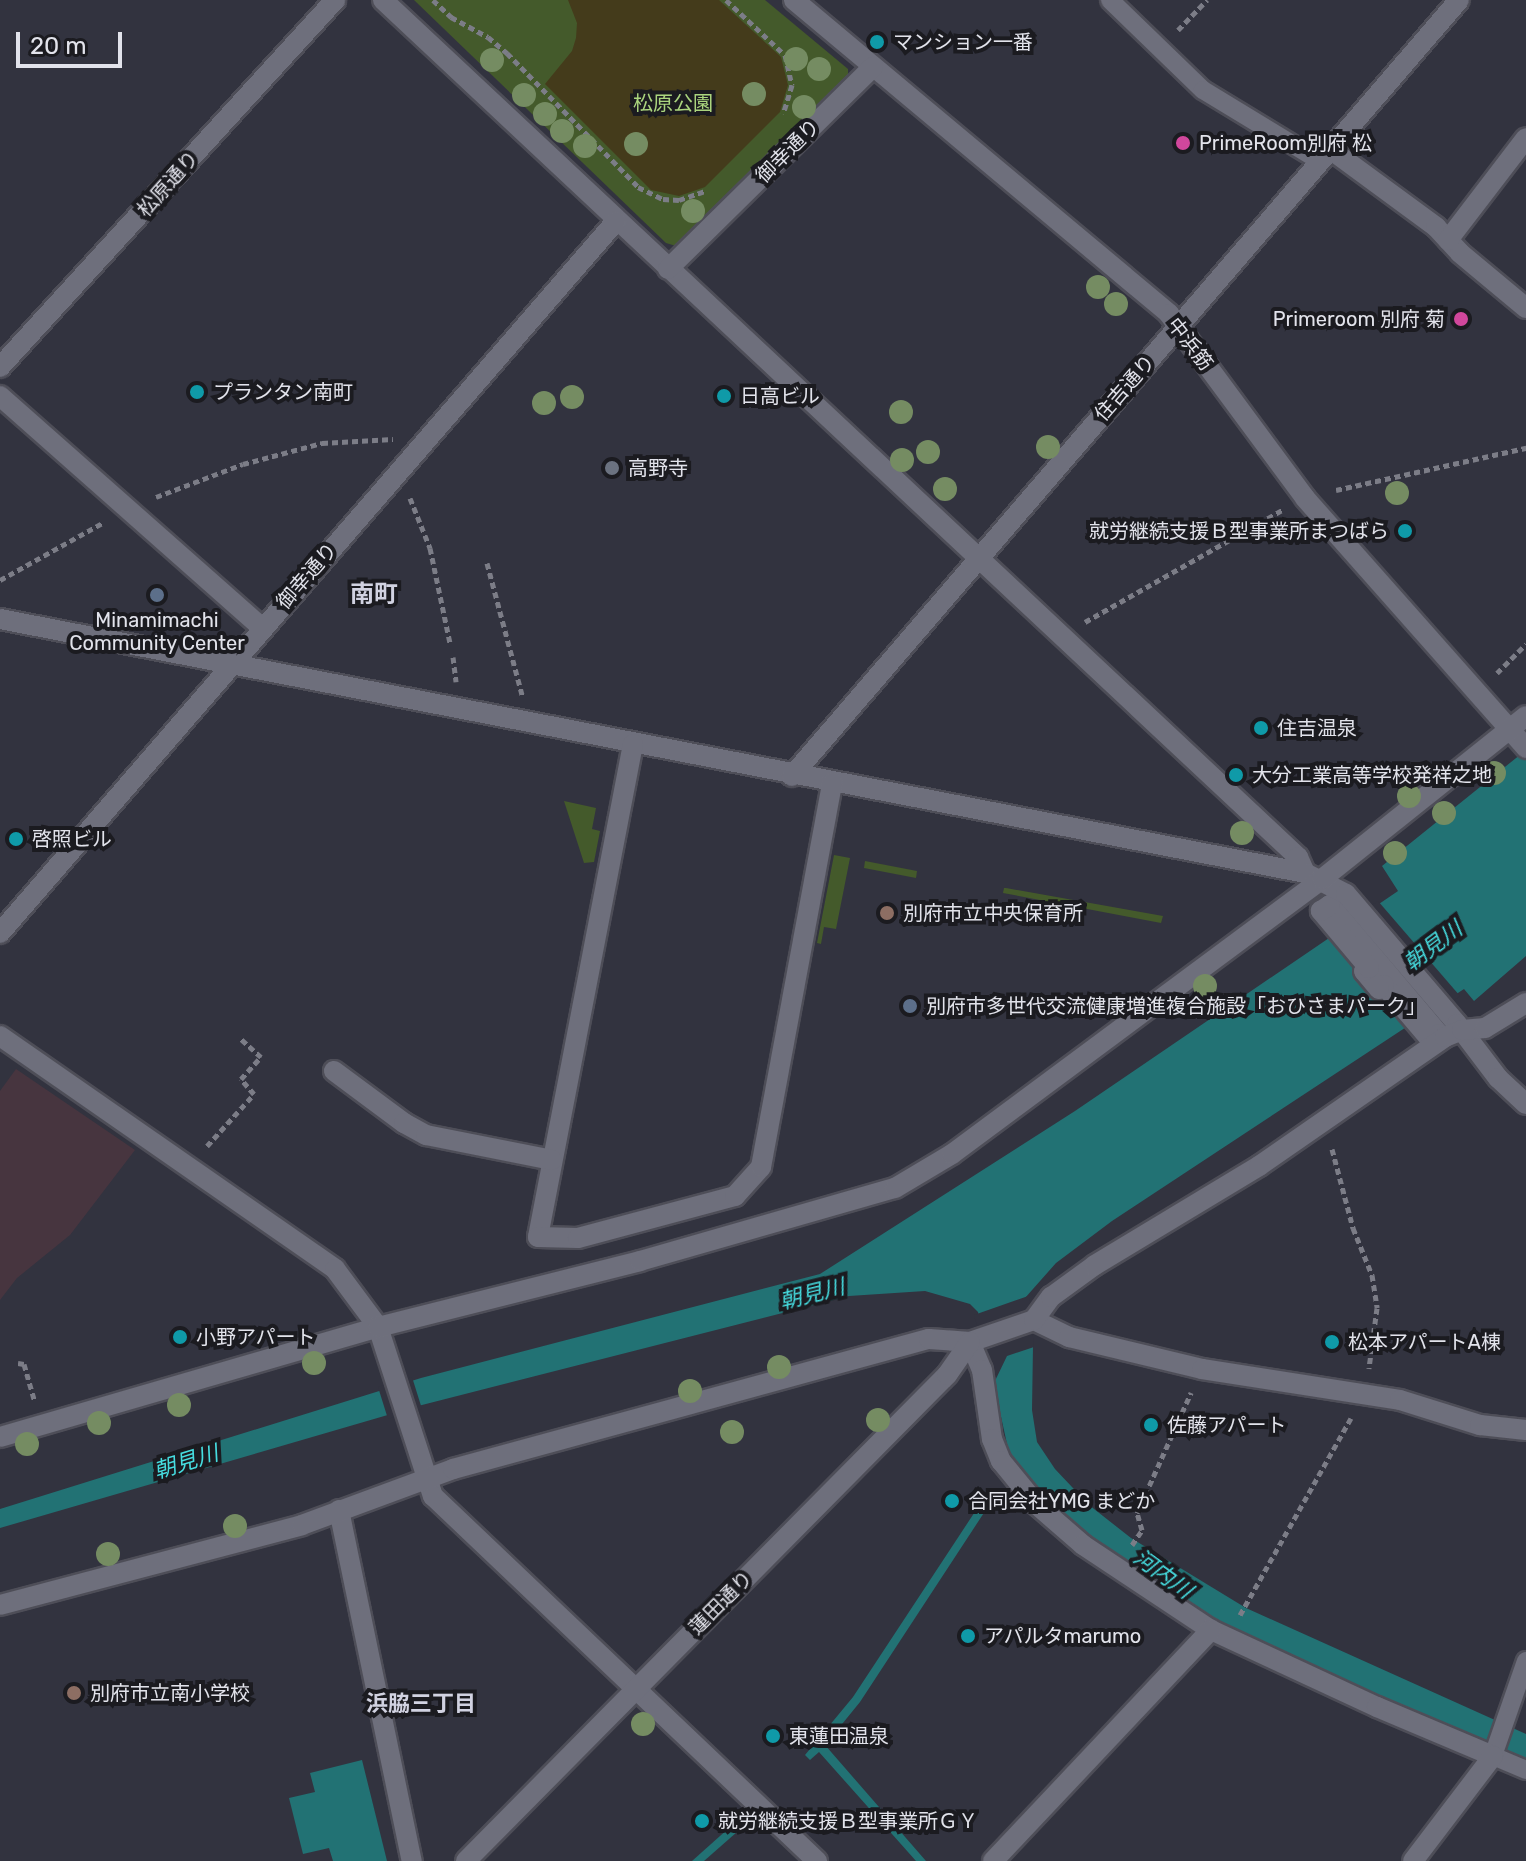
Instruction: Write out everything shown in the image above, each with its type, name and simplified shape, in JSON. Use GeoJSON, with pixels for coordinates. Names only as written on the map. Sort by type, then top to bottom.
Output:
{"type":"FeatureCollection","features":[{"type":"Feature","properties":{"kind":"street","name":"松原通り"},"geometry":{"type":"LineString","coordinates":[[0,367],[335,0]]}},
{"type":"Feature","properties":{"kind":"street"},"geometry":{"type":"LineString","coordinates":[[383,0],[1298,857],[1314,876]]}},
{"type":"Feature","properties":{"kind":"street","name":"住吉通り"},"geometry":{"type":"LineString","coordinates":[[792,776],[1459,0]]}},
{"type":"Feature","properties":{"kind":"street","name":"中浜筋"},"geometry":{"type":"LineString","coordinates":[[798,1],[1178,325],[1305,498],[1526,748]]}},
{"type":"Feature","properties":{"kind":"street","name":"御幸通り"},"geometry":{"type":"LineString","coordinates":[[668,269],[873,67]]}},
{"type":"Feature","properties":{"kind":"street"},"geometry":{"type":"LineString","coordinates":[[1448,240],[1526,138]]}},
{"type":"Feature","properties":{"kind":"street"},"geometry":{"type":"LineString","coordinates":[[1325,155],[1436,227],[1526,308]]}},
{"type":"Feature","properties":{"kind":"street","name":"御幸通り"},"geometry":{"type":"LineString","coordinates":[[0,933],[616,221]]}},
{"type":"Feature","properties":{"kind":"street"},"geometry":{"type":"LineString","coordinates":[[0,396],[262,628]]}},
{"type":"Feature","properties":{"kind":"street"},"geometry":{"type":"LineString","coordinates":[[0,619],[1314,876],[1346,894],[1453,1029]]}},
{"type":"Feature","properties":{"kind":"street"},"geometry":{"type":"LineString","coordinates":[[0,1437],[380,1334],[895,1188],[952,1154],[1314,876],[1511,731],[1526,716]]}},
{"type":"Feature","properties":{"kind":"street"},"geometry":{"type":"LineString","coordinates":[[633,744],[538,1237],[578,1238],[735,1196],[761,1167],[832,783]]}},
{"type":"Feature","properties":{"kind":"street"},"geometry":{"type":"LineString","coordinates":[[1526,1003],[1485,1028],[1453,1029],[1430,1039],[1384,985],[1379,989],[1364,971],[1369,968],[1321,911],[1330,905],[1453,1029],[1498,1078],[1526,1104]]}},
{"type":"Feature","properties":{"kind":"street"},"geometry":{"type":"LineString","coordinates":[[0,1605],[302,1525],[426,1479],[929,1339],[975,1340],[1034,1320],[1051,1297],[1095,1265],[1259,1166],[1453,1029]]}},
{"type":"Feature","properties":{"kind":"street"},"geometry":{"type":"LineString","coordinates":[[0,1036],[335,1269],[380,1334],[433,1496],[634,1691],[817,1861]]}},
{"type":"Feature","properties":{"kind":"street"},"geometry":{"type":"LineString","coordinates":[[334,1071],[404,1123],[426,1135],[552,1160]]}},
{"type":"Feature","properties":{"kind":"street"},"geometry":{"type":"LineString","coordinates":[[1034,1320],[1069,1337],[1202,1369],[1400,1400],[1480,1425],[1526,1430]]}},
{"type":"Feature","properties":{"kind":"street"},"geometry":{"type":"LineString","coordinates":[[975,1340],[992,1439],[1001,1461],[1015,1481],[1083,1545],[1211,1630],[1377,1707],[1494,1753],[1413,1861]]}},
{"type":"Feature","properties":{"kind":"street","name":"蓮田通り"},"geometry":{"type":"LineString","coordinates":[[466,1861],[947,1375],[975,1340]]}},
{"type":"Feature","properties":{"kind":"street"},"geometry":{"type":"LineString","coordinates":[[339,1510],[412,1861]]}},
{"type":"Feature","properties":{"kind":"street"},"geometry":{"type":"LineString","coordinates":[[993,1861],[1211,1630]]}},
{"type":"Feature","properties":{"kind":"lane"},"geometry":{"type":"LineString","coordinates":[[1110,0],[1158,50],[1203,90],[1325,155]]}},
{"type":"Feature","properties":{"kind":"lane"},"geometry":{"type":"LineString","coordinates":[[1526,1661],[1494,1753],[1526,1770]]}},
{"type":"Feature","properties":{"kind":"path"},"geometry":{"type":"LineString","coordinates":[[433,0],[451,17],[488,37],[507,53],[638,187],[663,199],[679,200],[707,190]]}},
{"type":"Feature","properties":{"kind":"path"},"geometry":{"type":"LineString","coordinates":[[726,0],[778,45],[791,69],[789,100],[773,125]]}},
{"type":"Feature","properties":{"kind":"path"},"geometry":{"type":"LineString","coordinates":[[1158,50],[1207,0]]}},
{"type":"Feature","properties":{"kind":"path"},"geometry":{"type":"LineString","coordinates":[[0,580],[178,486],[322,443],[389,438],[405,440],[418,448]]}},
{"type":"Feature","properties":{"kind":"path"},"geometry":{"type":"LineString","coordinates":[[1066,640],[1079,625],[1305,498],[1526,448]]}},
{"type":"Feature","properties":{"kind":"path"},"geometry":{"type":"LineString","coordinates":[[397,473],[421,521],[430,548],[450,643]]}},
{"type":"Feature","properties":{"kind":"path"},"geometry":{"type":"LineString","coordinates":[[487,563],[526,723]]}},
{"type":"Feature","properties":{"kind":"path"},"geometry":{"type":"LineString","coordinates":[[1477,694],[1526,644]]}},
{"type":"Feature","properties":{"kind":"path"},"geometry":{"type":"LineString","coordinates":[[188,1168],[254,1094],[241,1079],[261,1057],[241,1039]]}},
{"type":"Feature","properties":{"kind":"path"},"geometry":{"type":"LineString","coordinates":[[1246,1607],[1364,1394],[1377,1308],[1372,1275],[1353,1228],[1325,1121]]}},
{"type":"Feature","properties":{"kind":"path"},"geometry":{"type":"LineString","coordinates":[[18,1363],[24,1364],[41,1425]]}},
{"type":"Feature","properties":{"kind":"path"},"geometry":{"type":"LineString","coordinates":[[1136,1539],[1142,1530],[1137,1513],[1202,1369]]}},
{"type":"Feature","properties":{"kind":"shaded area"},"geometry":{"type":"Polygon","coordinates":[[[16,1069],[135,1150],[70,1235],[17,1278],[0,1300],[0,1091],[16,1069]]]}},
{"type":"Feature","properties":{"kind":"green space","name":"松原公園"},"geometry":{"type":"Polygon","coordinates":[[[414,0],[765,0],[848,69],[848,76],[676,246],[666,243],[414,0]]]}},
{"type":"Feature","properties":{"kind":"green space"},"geometry":{"type":"Polygon","coordinates":[[[564,801],[596,808],[592,829],[600,831],[594,862],[584,863],[564,801]]]}},
{"type":"Feature","properties":{"kind":"green space"},"geometry":{"type":"Polygon","coordinates":[[[834,855],[850,858],[836,929],[824,927],[821,944],[817,943],[834,855]]]}},
{"type":"Feature","properties":{"kind":"green space"},"geometry":{"type":"Polygon","coordinates":[[[865,861],[917,871],[916,878],[864,868],[865,861]]]}},
{"type":"Feature","properties":{"kind":"green space"},"geometry":{"type":"Polygon","coordinates":[[[1004,888],[1163,916],[1161,923],[1003,893],[1004,888]]]}},
{"type":"Feature","properties":{"kind":"sand"},"geometry":{"type":"Polygon","coordinates":[[[568,0],[719,0],[781,57],[788,85],[780,112],[705,187],[679,196],[651,190],[545,84],[572,51],[576,38],[577,23],[568,0]]]}},
{"type":"Feature","properties":{"kind":"water"},"geometry":{"type":"Polygon","coordinates":[[[1526,750],[1526,956],[1474,1001],[1464,989],[1112,1221],[1056,1263],[1025,1298],[1033,1346],[1032,1410],[1037,1442],[1055,1469],[1089,1505],[1131,1538],[1246,1608],[1526,1734],[1526,1762],[1228,1630],[1114,1560],[1034,1491],[1009,1453],[978,1312],[970,1304],[925,1291],[849,1296],[422,1405],[0,1528],[0,1509],[421,1378],[820,1274],[1075,1111],[1398,891],[1382,866],[1526,750]]]}},
{"type":"Feature","properties":{"kind":"water"},"geometry":{"type":"Polygon","coordinates":[[[986,1495],[993,1499],[860,1702],[825,1745],[926,1861],[916,1861],[819,1752],[810,1760],[805,1755],[853,1697],[986,1495]]]}},
{"type":"Feature","properties":{"kind":"water"},"geometry":{"type":"Polygon","coordinates":[[[362,1760],[387,1861],[333,1861],[329,1848],[303,1854],[289,1798],[315,1792],[310,1773],[362,1760]]]}},
{"type":"Feature","properties":{"kind":"water"},"geometry":{"type":"Polygon","coordinates":[[[748,1811],[754,1817],[704,1861],[692,1861],[748,1811]]]}},
{"type":"Feature","properties":{"kind":"pier"},"geometry":{"type":"Polygon","coordinates":[[[1378,901],[1460,996],[1427,1019],[1346,924],[1378,901]]]}},
{"type":"Feature","properties":{"kind":"pier"},"geometry":{"type":"Polygon","coordinates":[[[1034,1294],[1029,1299],[1034,1347],[1007,1356],[993,1385],[974,1315],[1034,1294]]]}},
{"type":"Feature","properties":{"kind":"pier"},"geometry":{"type":"Polygon","coordinates":[[[412,1377],[422,1409],[388,1419],[378,1387],[412,1377]]]}},
{"type":"Feature","properties":{"kind":"place","name":"マンション一番"},"geometry":{"type":"Point","coordinates":[877,42]}},
{"type":"Feature","properties":{"kind":"place","name":"PrimeRoom別府 松"},"geometry":{"type":"Point","coordinates":[1183,143]}},
{"type":"Feature","properties":{"kind":"place","name":"Primeroom 別府 菊"},"geometry":{"type":"Point","coordinates":[1461,319]}},
{"type":"Feature","properties":{"kind":"place","name":"プランタン南町"},"geometry":{"type":"Point","coordinates":[197,392]}},
{"type":"Feature","properties":{"kind":"place","name":"日高ビル"},"geometry":{"type":"Point","coordinates":[724,396]}},
{"type":"Feature","properties":{"kind":"place","name":"高野寺"},"geometry":{"type":"Point","coordinates":[612,468]}},
{"type":"Feature","properties":{"kind":"place","name":"就労継続支援Ｂ型事業所まつばら"},"geometry":{"type":"Point","coordinates":[1405,531]}},
{"type":"Feature","properties":{"kind":"place","name":"Minamimachi Community Center"},"geometry":{"type":"Point","coordinates":[157,595]}},
{"type":"Feature","properties":{"kind":"place","name":"住吉温泉"},"geometry":{"type":"Point","coordinates":[1261,728]}},
{"type":"Feature","properties":{"kind":"place","name":"大分工業高等学校発祥之地"},"geometry":{"type":"Point","coordinates":[1236,775]}},
{"type":"Feature","properties":{"kind":"place","name":"啓照ビル"},"geometry":{"type":"Point","coordinates":[16,839]}},
{"type":"Feature","properties":{"kind":"place","name":"別府市立中央保育所"},"geometry":{"type":"Point","coordinates":[887,913]}},
{"type":"Feature","properties":{"kind":"place","name":"別府市多世代交流健康増進複合施設「おひさまパーク」"},"geometry":{"type":"Point","coordinates":[910,1006]}},
{"type":"Feature","properties":{"kind":"place","name":"小野アパート"},"geometry":{"type":"Point","coordinates":[180,1337]}},
{"type":"Feature","properties":{"kind":"place","name":"松本アパートA棟"},"geometry":{"type":"Point","coordinates":[1332,1342]}},
{"type":"Feature","properties":{"kind":"place","name":"佐藤アパート"},"geometry":{"type":"Point","coordinates":[1151,1425]}},
{"type":"Feature","properties":{"kind":"place","name":"合同会社YMG まどか"},"geometry":{"type":"Point","coordinates":[952,1501]}},
{"type":"Feature","properties":{"kind":"place","name":"アパルタmarumo"},"geometry":{"type":"Point","coordinates":[968,1636]}},
{"type":"Feature","properties":{"kind":"place","name":"別府市立南小学校"},"geometry":{"type":"Point","coordinates":[74,1693]}},
{"type":"Feature","properties":{"kind":"place","name":"東蓮田温泉"},"geometry":{"type":"Point","coordinates":[773,1736]}},
{"type":"Feature","properties":{"kind":"place","name":"就労継続支援Ｂ型事業所ＧＹ"},"geometry":{"type":"Point","coordinates":[702,1821]}},
{"type":"Feature","properties":{"kind":"district","name":"南町"},"geometry":{"type":"Point","coordinates":[374,595]}},
{"type":"Feature","properties":{"kind":"district","name":"浜脇三丁目"},"geometry":{"type":"Point","coordinates":[421,1704]}},
{"type":"Feature","properties":{"kind":"water label","name":"朝見川"},"geometry":{"type":"Point","coordinates":[1433,946]}},
{"type":"Feature","properties":{"kind":"water label","name":"朝見川"},"geometry":{"type":"Point","coordinates":[812,1294]}},
{"type":"Feature","properties":{"kind":"water label","name":"朝見川"},"geometry":{"type":"Point","coordinates":[186,1462]}},
{"type":"Feature","properties":{"kind":"water label","name":"河内川"},"geometry":{"type":"Point","coordinates":[1163,1574]}}]}
